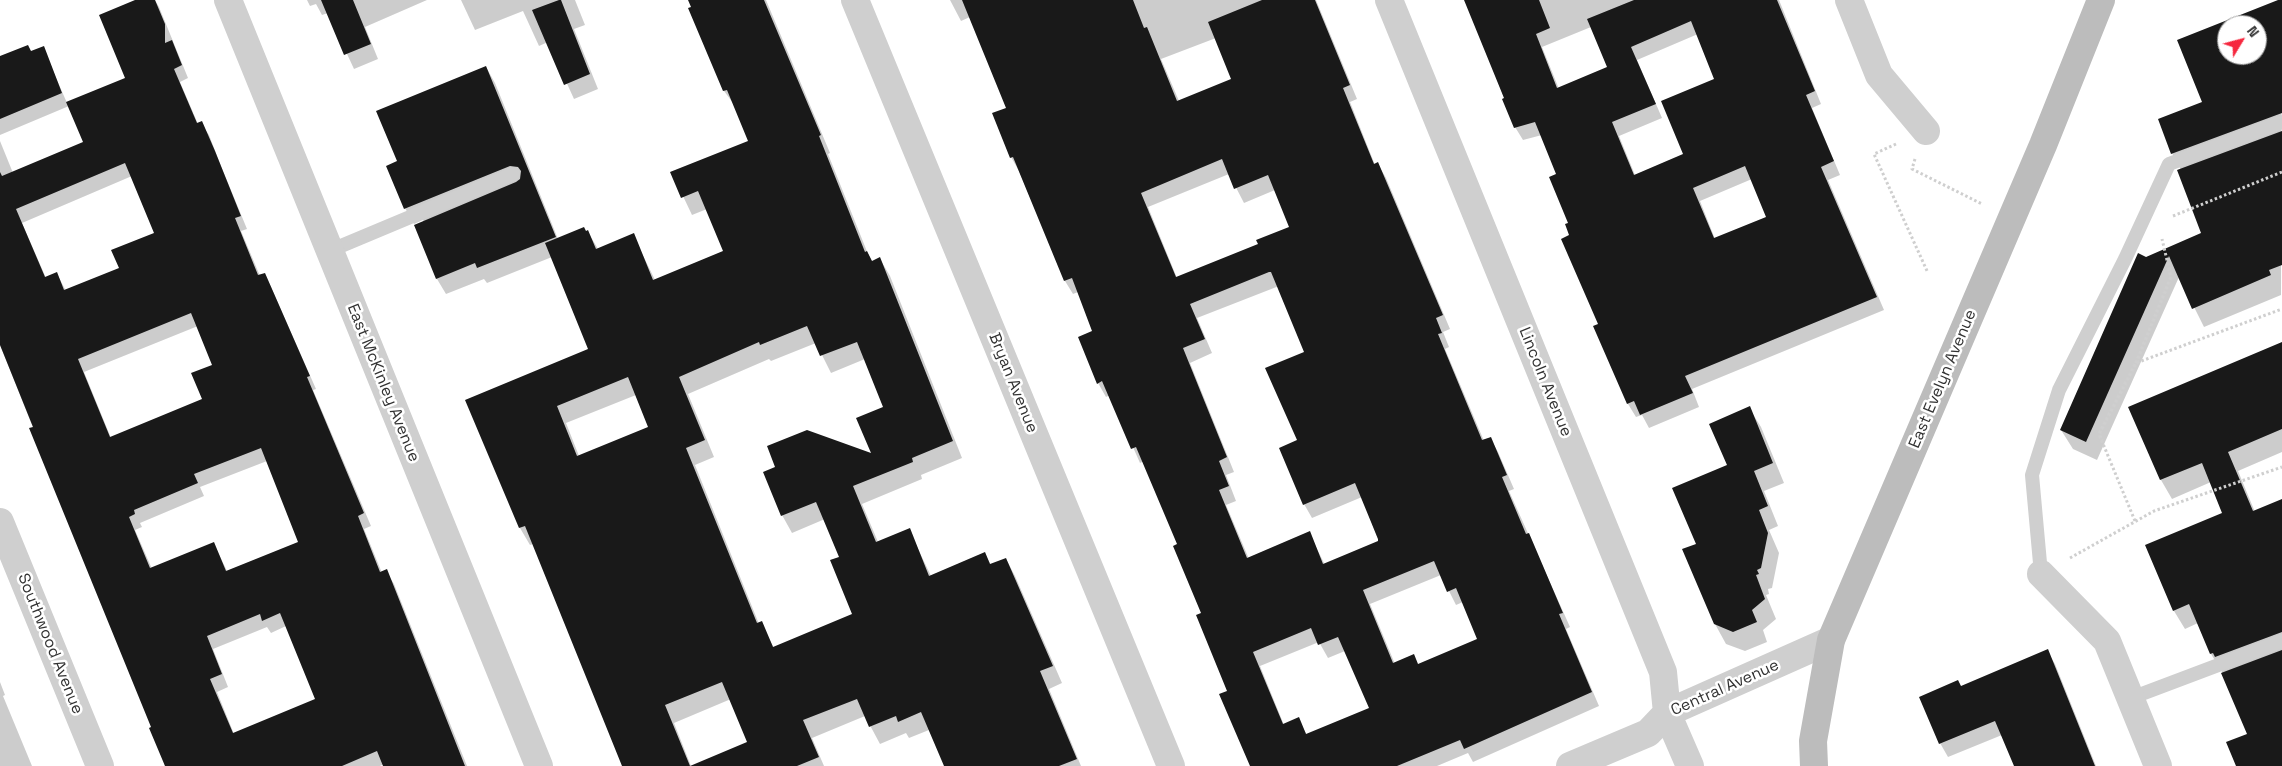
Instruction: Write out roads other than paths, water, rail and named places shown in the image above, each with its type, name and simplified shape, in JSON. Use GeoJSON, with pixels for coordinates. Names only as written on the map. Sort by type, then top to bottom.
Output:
{"type":"FeatureCollection","features":[{"type":"Feature","properties":{"kind":"main road","name":"East Evelyn Avenue"},"geometry":{"type":"LineString","coordinates":[[1814,766],[1813,741],[1831,640],[2012,219],[2101,0]]}},
{"type":"Feature","properties":{"kind":"street","name":"East McKinley Avenue"},"geometry":{"type":"LineString","coordinates":[[228,0],[539,766]]}},
{"type":"Feature","properties":{"kind":"street","name":"Bryan Avenue"},"geometry":{"type":"LineString","coordinates":[[855,0],[1171,766]]}},
{"type":"Feature","properties":{"kind":"street","name":"Lincoln Avenue"},"geometry":{"type":"LineString","coordinates":[[1389,0],[1663,672],[1667,713],[1690,766]]}},
{"type":"Feature","properties":{"kind":"street"},"geometry":{"type":"LineString","coordinates":[[1849,0],[1880,76],[1926,131]]}},
{"type":"Feature","properties":{"kind":"street","name":"Southwood Avenue"},"geometry":{"type":"LineString","coordinates":[[0,522],[100,766]]}},
{"type":"Feature","properties":{"kind":"street"},"geometry":{"type":"LineString","coordinates":[[2042,574],[2107,641],[2158,766]]}},
{"type":"Feature","properties":{"kind":"street","name":"Central Avenue"},"geometry":{"type":"LineString","coordinates":[[1570,766],[1648,733],[1667,713],[1831,640]]}},
{"type":"Feature","properties":{"kind":"lane"},"geometry":{"type":"LineString","coordinates":[[2042,574],[2032,475],[2059,390],[2169,164],[2282,122]]}},
{"type":"Feature","properties":{"kind":"lane"},"geometry":{"type":"LineString","coordinates":[[329,251],[513,174]]}},
{"type":"Feature","properties":{"kind":"lane"},"geometry":{"type":"LineString","coordinates":[[2131,698],[2282,640]]}}]}
